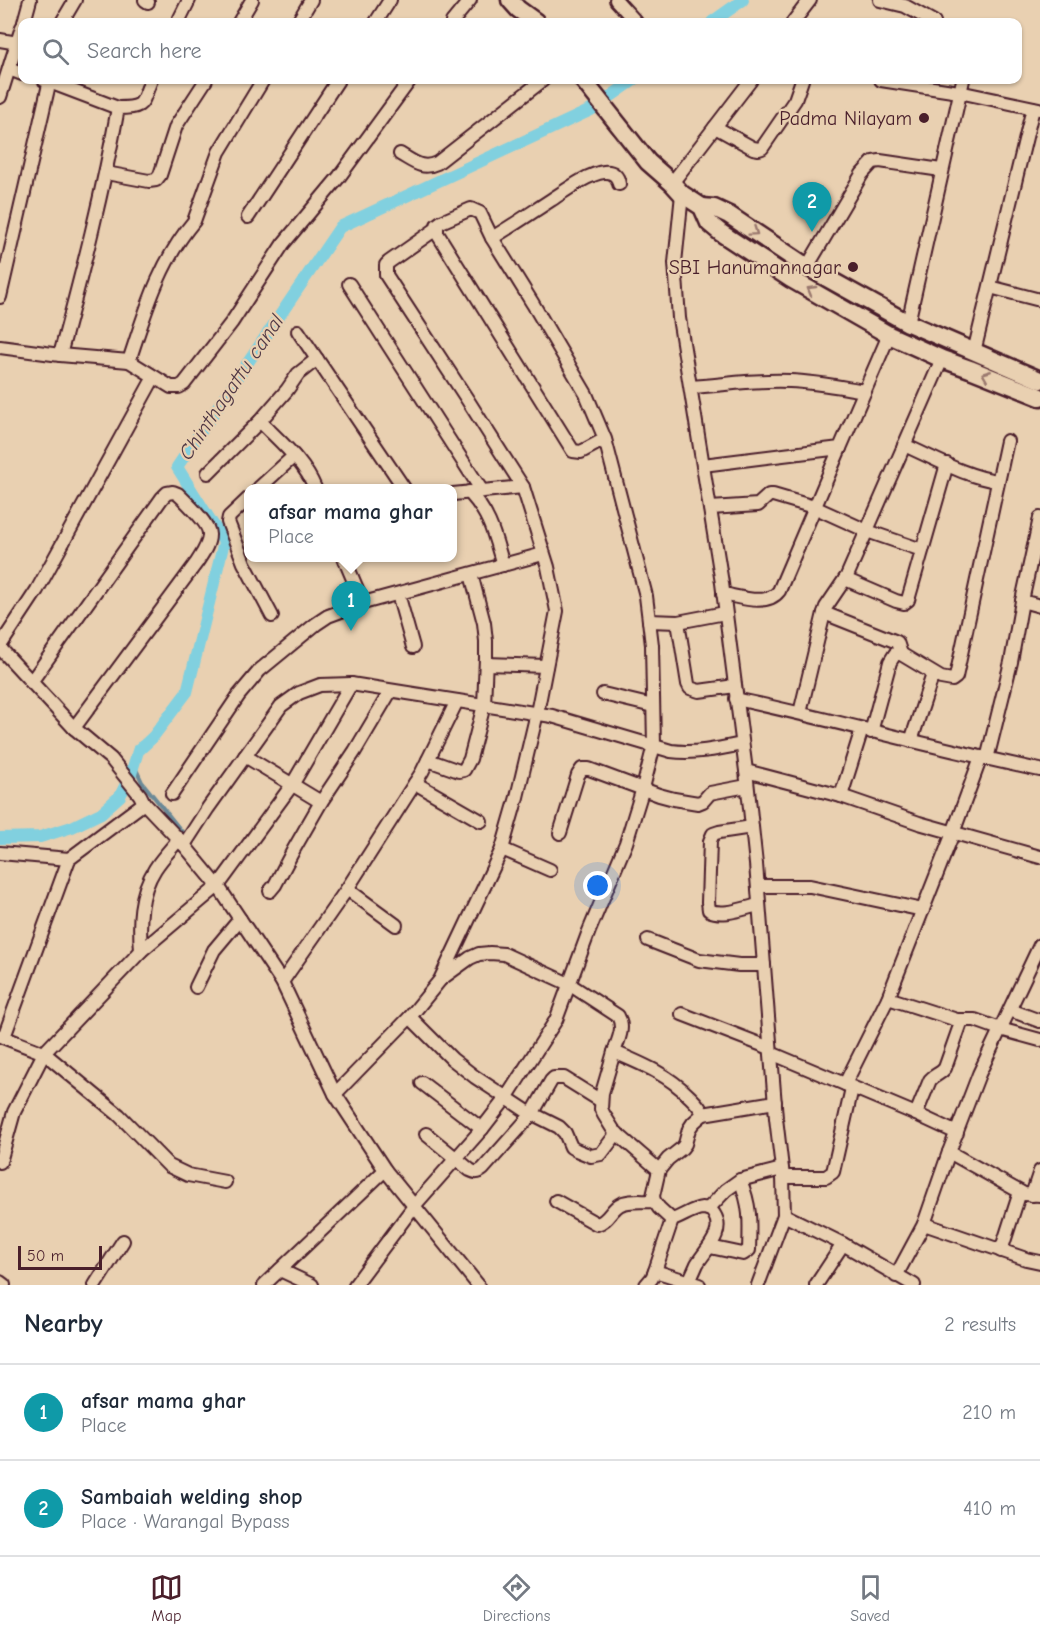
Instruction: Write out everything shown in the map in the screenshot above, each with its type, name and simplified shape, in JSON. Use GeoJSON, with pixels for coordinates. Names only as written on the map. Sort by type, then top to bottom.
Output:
{"type":"FeatureCollection","features":[{"type":"Feature","properties":{"kind":"main road"},"geometry":{"type":"LineString","coordinates":[[510,0],[518,9],[532,18]]}},
{"type":"Feature","properties":{"kind":"main road"},"geometry":{"type":"LineString","coordinates":[[526,0],[536,18]]}},
{"type":"Feature","properties":{"kind":"main road"},"geometry":{"type":"LineString","coordinates":[[588,84],[648,162],[677,189],[702,207],[710,223],[721,233],[790,279],[889,335],[942,360],[1040,397]]}},
{"type":"Feature","properties":{"kind":"main road"},"geometry":{"type":"LineString","coordinates":[[702,207],[714,208],[729,215],[807,267],[908,323],[1040,380]]}},
{"type":"Feature","properties":{"kind":"street"},"geometry":{"type":"LineString","coordinates":[[25,18],[30,0]]}},
{"type":"Feature","properties":{"kind":"street"},"geometry":{"type":"LineString","coordinates":[[180,18],[189,0]]}},
{"type":"Feature","properties":{"kind":"street"},"geometry":{"type":"LineString","coordinates":[[241,18],[252,0]]}},
{"type":"Feature","properties":{"kind":"street"},"geometry":{"type":"LineString","coordinates":[[300,18],[311,0]]}},
{"type":"Feature","properties":{"kind":"street"},"geometry":{"type":"LineString","coordinates":[[379,18],[390,0]]}},
{"type":"Feature","properties":{"kind":"street"},"geometry":{"type":"LineString","coordinates":[[455,18],[470,0]]}},
{"type":"Feature","properties":{"kind":"street"},"geometry":{"type":"LineString","coordinates":[[616,0],[632,18]]}},
{"type":"Feature","properties":{"kind":"street"},"geometry":{"type":"LineString","coordinates":[[795,18],[810,0]]}},
{"type":"Feature","properties":{"kind":"street"},"geometry":{"type":"LineString","coordinates":[[880,0],[905,6],[927,18]]}},
{"type":"Feature","properties":{"kind":"street"},"geometry":{"type":"LineString","coordinates":[[66,18],[69,2]]}},
{"type":"Feature","properties":{"kind":"street"},"geometry":{"type":"LineString","coordinates":[[0,40],[18,43],[0,98]]}},
{"type":"Feature","properties":{"kind":"street"},"geometry":{"type":"LineString","coordinates":[[9,69],[18,72]]}},
{"type":"Feature","properties":{"kind":"street"},"geometry":{"type":"LineString","coordinates":[[0,297],[46,84]]}},
{"type":"Feature","properties":{"kind":"street"},"geometry":{"type":"LineString","coordinates":[[57,84],[118,108],[135,108],[140,105],[149,84]]}},
{"type":"Feature","properties":{"kind":"street"},"geometry":{"type":"LineString","coordinates":[[106,173],[149,181],[156,180],[160,176],[176,126],[203,84]]}},
{"type":"Feature","properties":{"kind":"street"},"geometry":{"type":"LineString","coordinates":[[129,361],[156,281],[194,221],[219,152],[261,84]]}},
{"type":"Feature","properties":{"kind":"street"},"geometry":{"type":"LineString","coordinates":[[249,217],[335,84]]}},
{"type":"Feature","properties":{"kind":"street"},"geometry":{"type":"LineString","coordinates":[[0,348],[129,361],[171,387],[184,384],[232,322],[283,244],[339,177],[407,84]]}},
{"type":"Feature","properties":{"kind":"street"},"geometry":{"type":"LineString","coordinates":[[400,154],[421,166],[429,167],[437,163],[538,84]]}},
{"type":"Feature","properties":{"kind":"street"},"geometry":{"type":"LineString","coordinates":[[748,84],[715,128],[677,189],[675,262],[679,318],[726,613],[746,771],[782,1173],[784,1215],[758,1285]]}},
{"type":"Feature","properties":{"kind":"street"},"geometry":{"type":"LineString","coordinates":[[715,128],[759,150],[795,100],[801,84]]}},
{"type":"Feature","properties":{"kind":"street"},"geometry":{"type":"LineString","coordinates":[[934,84],[961,86],[1036,109],[974,352]]}},
{"type":"Feature","properties":{"kind":"street"},"geometry":{"type":"LineString","coordinates":[[908,323],[961,86]]}},
{"type":"Feature","properties":{"kind":"street"},"geometry":{"type":"LineString","coordinates":[[60,355],[106,173],[118,108]]}},
{"type":"Feature","properties":{"kind":"street"},"geometry":{"type":"LineString","coordinates":[[807,267],[862,174],[873,162],[880,161],[941,170]]}},
{"type":"Feature","properties":{"kind":"street"},"geometry":{"type":"LineString","coordinates":[[492,238],[591,177],[610,172],[618,177],[619,184]]}},
{"type":"Feature","properties":{"kind":"street"},"geometry":{"type":"LineString","coordinates":[[335,1094],[410,1017],[440,980],[502,849],[537,713],[557,611],[548,567],[523,487],[386,275],[386,265],[436,229],[437,225],[471,209],[480,213],[492,238],[586,394],[605,439],[642,582],[649,621],[652,645],[654,745],[626,843],[589,931],[556,1020],[506,1098],[482,1129],[414,1206],[355,1285]]}},
{"type":"Feature","properties":{"kind":"street"},"geometry":{"type":"LineString","coordinates":[[436,229],[573,451],[581,452],[605,439]]}},
{"type":"Feature","properties":{"kind":"street"},"geometry":{"type":"LineString","coordinates":[[349,284],[482,491]]}},
{"type":"Feature","properties":{"kind":"street"},"geometry":{"type":"LineString","coordinates":[[990,287],[1040,300]]}},
{"type":"Feature","properties":{"kind":"street"},"geometry":{"type":"LineString","coordinates":[[298,332],[401,484]]}},
{"type":"Feature","properties":{"kind":"street"},"geometry":{"type":"LineString","coordinates":[[723,594],[765,600],[775,597],[779,591],[889,335]]}},
{"type":"Feature","properties":{"kind":"street"},"geometry":{"type":"LineString","coordinates":[[208,473],[260,421],[287,390],[293,379],[317,359]]}},
{"type":"Feature","properties":{"kind":"street"},"geometry":{"type":"LineString","coordinates":[[800,713],[826,607],[845,579],[942,360]]}},
{"type":"Feature","properties":{"kind":"street"},"geometry":{"type":"LineString","coordinates":[[154,377],[37,590],[0,647],[74,728],[111,759],[142,799],[218,886],[282,982],[335,1094],[385,1170],[478,1285]]}},
{"type":"Feature","properties":{"kind":"street"},"geometry":{"type":"LineString","coordinates":[[691,387],[773,380],[812,382],[865,391]]}},
{"type":"Feature","properties":{"kind":"street"},"geometry":{"type":"LineString","coordinates":[[260,421],[294,456],[312,484]]}},
{"type":"Feature","properties":{"kind":"street"},"geometry":{"type":"LineString","coordinates":[[841,796],[890,662],[895,654],[901,654],[946,680],[956,677],[1007,441]]}},
{"type":"Feature","properties":{"kind":"street"},"geometry":{"type":"LineString","coordinates":[[904,445],[979,477],[998,481]]}},
{"type":"Feature","properties":{"kind":"street"},"geometry":{"type":"LineString","coordinates":[[703,465],[840,448]]}},
{"type":"Feature","properties":{"kind":"street"},"geometry":{"type":"LineString","coordinates":[[264,484],[294,456]]}},
{"type":"Feature","properties":{"kind":"street"},"geometry":{"type":"LineString","coordinates":[[845,579],[896,601],[904,603],[908,600],[947,464]]}},
{"type":"Feature","properties":{"kind":"street"},"geometry":{"type":"LineString","coordinates":[[457,494],[523,487]]}},
{"type":"Feature","properties":{"kind":"street"},"geometry":{"type":"LineString","coordinates":[[469,492],[483,509],[503,565]]}},
{"type":"Feature","properties":{"kind":"street"},"geometry":{"type":"LineString","coordinates":[[31,682],[162,498],[168,493],[178,494],[208,527],[210,535],[207,545],[74,728]]}},
{"type":"Feature","properties":{"kind":"street"},"geometry":{"type":"LineString","coordinates":[[710,508],[758,506],[769,495],[773,495],[814,507],[867,531],[922,550]]}},
{"type":"Feature","properties":{"kind":"street"},"geometry":{"type":"LineString","coordinates":[[244,503],[229,517],[228,522],[244,552]]}},
{"type":"Feature","properties":{"kind":"street"},"geometry":{"type":"LineString","coordinates":[[672,1220],[698,1210],[708,1209],[726,1190],[740,1180],[782,1173],[826,1177],[833,1172],[848,1086],[888,998],[984,758],[1011,663],[1040,518]]}},
{"type":"Feature","properties":{"kind":"street"},"geometry":{"type":"LineString","coordinates":[[172,794],[239,695],[260,670],[328,616],[363,603],[543,554]]}},
{"type":"Feature","properties":{"kind":"street"},"geometry":{"type":"LineString","coordinates":[[249,562],[272,616]]}},
{"type":"Feature","properties":{"kind":"street"},"geometry":{"type":"LineString","coordinates":[[346,562],[363,603]]}},
{"type":"Feature","properties":{"kind":"street"},"geometry":{"type":"LineString","coordinates":[[428,760],[459,771],[464,770],[470,759],[484,705],[486,641],[484,623],[471,574]]}},
{"type":"Feature","properties":{"kind":"street"},"geometry":{"type":"LineString","coordinates":[[398,594],[413,647]]}},
{"type":"Feature","properties":{"kind":"street"},"geometry":{"type":"LineString","coordinates":[[1022,601],[1040,606]]}},
{"type":"Feature","properties":{"kind":"street"},"geometry":{"type":"LineString","coordinates":[[649,621],[678,622],[726,613]]}},
{"type":"Feature","properties":{"kind":"street"},"geometry":{"type":"LineString","coordinates":[[824,613],[897,642],[901,654]]}},
{"type":"Feature","properties":{"kind":"street"},"geometry":{"type":"LineString","coordinates":[[678,622],[690,688],[699,691],[735,686]]}},
{"type":"Feature","properties":{"kind":"street"},"geometry":{"type":"LineString","coordinates":[[486,664],[546,666]]}},
{"type":"Feature","properties":{"kind":"street"},"geometry":{"type":"LineString","coordinates":[[911,741],[933,674]]}},
{"type":"Feature","properties":{"kind":"street"},"geometry":{"type":"LineString","coordinates":[[0,1162],[14,1112],[45,1053],[141,951],[218,886],[292,785],[351,684]]}},
{"type":"Feature","properties":{"kind":"street"},"geometry":{"type":"LineString","coordinates":[[141,951],[139,922],[141,904],[148,881],[158,864],[181,842],[281,706],[299,693],[320,685],[351,684],[390,692],[537,713],[671,751],[697,753],[742,744]]}},
{"type":"Feature","properties":{"kind":"street"},"geometry":{"type":"LineString","coordinates":[[270,891],[321,802],[390,692]]}},
{"type":"Feature","properties":{"kind":"street"},"geometry":{"type":"LineString","coordinates":[[603,694],[653,706]]}},
{"type":"Feature","properties":{"kind":"street"},"geometry":{"type":"LineString","coordinates":[[736,699],[1040,770]]}},
{"type":"Feature","properties":{"kind":"street"},"geometry":{"type":"LineString","coordinates":[[282,982],[347,889],[415,783],[457,701]]}},
{"type":"Feature","properties":{"kind":"street"},"geometry":{"type":"LineString","coordinates":[[245,756],[321,802]]}},
{"type":"Feature","properties":{"kind":"street"},"geometry":{"type":"LineString","coordinates":[[560,833],[578,775],[582,769],[589,769],[674,799],[698,803],[710,793],[747,786]]}},
{"type":"Feature","properties":{"kind":"street"},"geometry":{"type":"LineString","coordinates":[[746,771],[841,796],[953,833],[1040,857]]}},
{"type":"Feature","properties":{"kind":"street"},"geometry":{"type":"LineString","coordinates":[[415,783],[480,822]]}},
{"type":"Feature","properties":{"kind":"street"},"geometry":{"type":"LineString","coordinates":[[142,799],[69,859],[2,1036],[45,1053],[119,1116],[169,1167],[188,1175],[225,1182]]}},
{"type":"Feature","properties":{"kind":"street"},"geometry":{"type":"LineString","coordinates":[[752,828],[713,834],[710,841],[708,902],[709,910],[716,913],[759,905]]}},
{"type":"Feature","properties":{"kind":"street"},"geometry":{"type":"LineString","coordinates":[[502,849],[550,870]]}},
{"type":"Feature","properties":{"kind":"street"},"geometry":{"type":"LineString","coordinates":[[0,853],[69,859]]}},
{"type":"Feature","properties":{"kind":"street"},"geometry":{"type":"LineString","coordinates":[[758,886],[810,886],[923,910]]}},
{"type":"Feature","properties":{"kind":"street"},"geometry":{"type":"LineString","coordinates":[[347,889],[396,926]]}},
{"type":"Feature","properties":{"kind":"street"},"geometry":{"type":"LineString","coordinates":[[196,987],[214,950],[240,919]]}},
{"type":"Feature","properties":{"kind":"street"},"geometry":{"type":"LineString","coordinates":[[648,940],[699,960],[739,965],[764,965]]}},
{"type":"Feature","properties":{"kind":"street"},"geometry":{"type":"LineString","coordinates":[[896,1276],[924,1224],[979,1074],[1040,945]]}},
{"type":"Feature","properties":{"kind":"street"},"geometry":{"type":"LineString","coordinates":[[440,980],[479,954],[504,954],[569,984],[618,1016],[622,1029],[602,1093],[601,1109],[608,1124],[617,1134],[659,1170]]}},
{"type":"Feature","properties":{"kind":"street"},"geometry":{"type":"LineString","coordinates":[[888,998],[962,1020],[975,1020],[1040,1040]]}},
{"type":"Feature","properties":{"kind":"street"},"geometry":{"type":"LineString","coordinates":[[1010,1010],[1040,1021]]}},
{"type":"Feature","properties":{"kind":"street"},"geometry":{"type":"LineString","coordinates":[[682,1014],[771,1050],[957,1133]]}},
{"type":"Feature","properties":{"kind":"street"},"geometry":{"type":"LineString","coordinates":[[410,1017],[452,1059],[506,1098],[559,1127],[565,1133],[571,1147],[591,1156],[601,1154],[617,1134]]}},
{"type":"Feature","properties":{"kind":"street"},"geometry":{"type":"LineString","coordinates":[[916,1114],[930,1080],[945,1068],[962,1020]]}},
{"type":"Feature","properties":{"kind":"street"},"geometry":{"type":"LineString","coordinates":[[614,1052],[668,1078],[679,1086],[704,1114]]}},
{"type":"Feature","properties":{"kind":"street"},"geometry":{"type":"LineString","coordinates":[[426,1134],[475,1173],[483,1169],[532,1114],[555,1078],[564,1078],[601,1101]]}},
{"type":"Feature","properties":{"kind":"street"},"geometry":{"type":"LineString","coordinates":[[422,1083],[482,1129]]}},
{"type":"Feature","properties":{"kind":"street"},"geometry":{"type":"LineString","coordinates":[[672,1220],[654,1202],[653,1196],[659,1170],[685,1144],[693,1123],[704,1114],[775,1102]]}},
{"type":"Feature","properties":{"kind":"street"},"geometry":{"type":"LineString","coordinates":[[949,1152],[1031,1194]]}},
{"type":"Feature","properties":{"kind":"street"},"geometry":{"type":"LineString","coordinates":[[264,1285],[385,1170]]}},
{"type":"Feature","properties":{"kind":"street"},"geometry":{"type":"LineString","coordinates":[[1001,1251],[1031,1194],[1040,1171]]}},
{"type":"Feature","properties":{"kind":"street"},"geometry":{"type":"LineString","coordinates":[[710,1247],[743,1254],[748,1250],[750,1209],[740,1180]]}},
{"type":"Feature","properties":{"kind":"street"},"geometry":{"type":"LineString","coordinates":[[556,1201],[597,1224],[604,1222],[619,1205],[626,1202],[654,1202]]}},
{"type":"Feature","properties":{"kind":"street"},"geometry":{"type":"LineString","coordinates":[[655,1271],[692,1284],[701,1259],[716,1234],[717,1221],[715,1215],[708,1209]]}},
{"type":"Feature","properties":{"kind":"street"},"geometry":{"type":"LineString","coordinates":[[784,1215],[843,1244],[914,1285]]}},
{"type":"Feature","properties":{"kind":"street"},"geometry":{"type":"LineString","coordinates":[[646,1285],[655,1271],[672,1220]]}},
{"type":"Feature","properties":{"kind":"street"},"geometry":{"type":"LineString","coordinates":[[924,1224],[1040,1262]]}},
{"type":"Feature","properties":{"kind":"street"},"geometry":{"type":"LineString","coordinates":[[95,1285],[123,1241]]}},
{"type":"Feature","properties":{"kind":"street"},"geometry":{"type":"LineString","coordinates":[[816,1285],[843,1244]]}},
{"type":"Feature","properties":{"kind":"street"},"geometry":{"type":"LineString","coordinates":[[280,1270],[312,1285]]}},
{"type":"Feature","properties":{"kind":"waterway","name":"Chinthagattu canal"},"geometry":{"type":"LineString","coordinates":[[718,18],[743,0]]}},
{"type":"Feature","properties":{"kind":"waterway","name":"Chinthagattu canal"},"geometry":{"type":"LineString","coordinates":[[0,838],[40,837],[72,827],[101,813],[120,796],[131,774],[138,751],[153,737],[187,692],[224,542],[177,467],[340,227],[591,110],[628,84]]}},
{"type":"Feature","properties":{"kind":"waterway"},"geometry":{"type":"LineString","coordinates":[[135,758],[136,769],[142,782],[183,833]]}},
{"type":"Feature","properties":{"kind":"place","name":"Padma Nilayam"},"geometry":{"type":"Point","coordinates":[924,118]}},
{"type":"Feature","properties":{"kind":"place","name":"Sambaiah welding shop"},"geometry":{"type":"Point","coordinates":[812,232]}},
{"type":"Feature","properties":{"kind":"place","name":"SBI Hanumannagar"},"geometry":{"type":"Point","coordinates":[853,267]}},
{"type":"Feature","properties":{"kind":"place","name":"afsar mama ghar"},"geometry":{"type":"Point","coordinates":[351,631]}}]}
